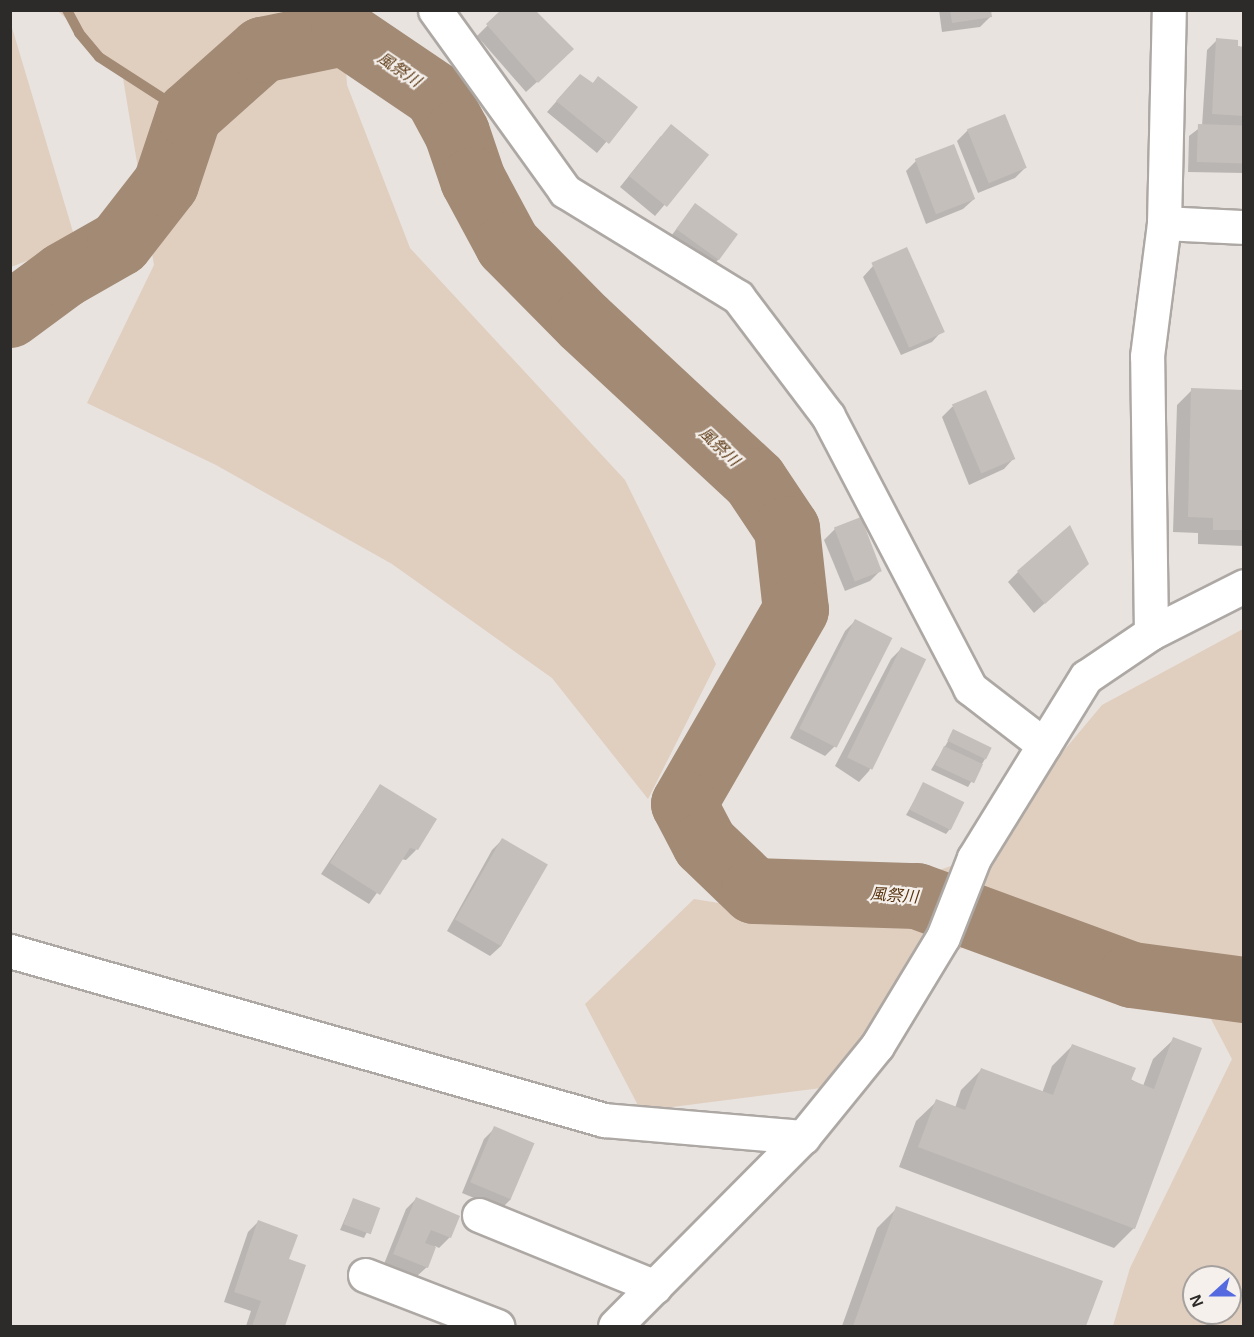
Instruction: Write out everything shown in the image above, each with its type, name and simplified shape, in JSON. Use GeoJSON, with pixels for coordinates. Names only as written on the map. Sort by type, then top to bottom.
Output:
{"type":"FeatureCollection","features":[{"type":"Feature","properties":{"kind":"street"},"geometry":{"type":"LineString","coordinates":[[435,10],[565,191],[738,297],[828,416],[970,688],[1044,745]]}},
{"type":"Feature","properties":{"kind":"street"},"geometry":{"type":"LineString","coordinates":[[1150,633],[1147,356],[1164,223],[1169,10]]}},
{"type":"Feature","properties":{"kind":"street"},"geometry":{"type":"LineString","coordinates":[[1164,223],[1244,226]]}},
{"type":"Feature","properties":{"kind":"street"},"geometry":{"type":"LineString","coordinates":[[615,1326],[803,1137],[877,1046],[943,937],[974,858],[1086,677],[1150,633],[1244,586]]}},
{"type":"Feature","properties":{"kind":"street"},"geometry":{"type":"LineString","coordinates":[[10,951],[604,1120],[803,1137]]}},
{"type":"Feature","properties":{"kind":"street"},"geometry":{"type":"LineString","coordinates":[[479,1215],[655,1287]]}},
{"type":"Feature","properties":{"kind":"street"},"geometry":{"type":"LineString","coordinates":[[365,1275],[497,1326]]}},
{"type":"Feature","properties":{"kind":"shaded area"},"geometry":{"type":"Polygon","coordinates":[[[58,11],[342,11],[347,85],[410,248],[625,480],[716,664],[648,799],[552,678],[392,564],[216,465],[87,403],[154,265],[122,72],[58,11]]]}},
{"type":"Feature","properties":{"kind":"shaded area"},"geometry":{"type":"Polygon","coordinates":[[[10,21],[76,242],[11,267],[10,267],[10,21]]]}},
{"type":"Feature","properties":{"kind":"shaded area"},"geometry":{"type":"Polygon","coordinates":[[[1243,629],[1243,1326],[1113,1326],[1130,1268],[1232,1059],[1191,981],[998,927],[922,971],[821,1088],[641,1111],[585,1004],[694,899],[804,917],[974,858],[1102,705],[1243,629]]]}},
{"type":"Feature","properties":{"kind":"building"},"geometry":{"type":"Polygon","coordinates":[[[501,10],[535,10],[574,49],[538,83],[486,24],[501,10]]]}},
{"type":"Feature","properties":{"kind":"building"},"geometry":{"type":"Polygon","coordinates":[[[950,10],[991,10],[992,17],[952,23],[950,10]]]}},
{"type":"Feature","properties":{"kind":"building"},"geometry":{"type":"Polygon","coordinates":[[[1216,38],[1238,40],[1238,46],[1244,47],[1244,116],[1212,114],[1216,38]]]}},
{"type":"Feature","properties":{"kind":"building"},"geometry":{"type":"Polygon","coordinates":[[[580,74],[593,83],[598,76],[638,107],[609,144],[556,101],[580,74]]]}},
{"type":"Feature","properties":{"kind":"building"},"geometry":{"type":"Polygon","coordinates":[[[1005,114],[1027,168],[989,183],[967,129],[1005,114]]]}},
{"type":"Feature","properties":{"kind":"building"},"geometry":{"type":"Polygon","coordinates":[[[671,124],[709,155],[667,207],[629,176],[671,124]]]}},
{"type":"Feature","properties":{"kind":"building"},"geometry":{"type":"Polygon","coordinates":[[[1198,124],[1244,126],[1243,164],[1197,162],[1198,124]]]}},
{"type":"Feature","properties":{"kind":"building"},"geometry":{"type":"Polygon","coordinates":[[[954,144],[975,199],[936,214],[915,159],[954,144]]]}},
{"type":"Feature","properties":{"kind":"building"},"geometry":{"type":"Polygon","coordinates":[[[695,203],[738,234],[719,260],[676,229],[695,203]]]}},
{"type":"Feature","properties":{"kind":"building"},"geometry":{"type":"Polygon","coordinates":[[[907,247],[945,332],[909,348],[871,263],[907,247]]]}},
{"type":"Feature","properties":{"kind":"building"},"geometry":{"type":"Polygon","coordinates":[[[1191,388],[1244,390],[1244,530],[1213,530],[1213,518],[1188,517],[1191,388]]]}},
{"type":"Feature","properties":{"kind":"building"},"geometry":{"type":"Polygon","coordinates":[[[986,390],[1015,459],[981,473],[952,404],[986,390]]]}},
{"type":"Feature","properties":{"kind":"building"},"geometry":{"type":"Polygon","coordinates":[[[861,517],[882,571],[855,582],[834,527],[861,517]]]}},
{"type":"Feature","properties":{"kind":"building"},"geometry":{"type":"Polygon","coordinates":[[[1070,525],[1089,564],[1045,604],[1017,571],[1070,525]]]}},
{"type":"Feature","properties":{"kind":"building"},"geometry":{"type":"Polygon","coordinates":[[[855,619],[892,638],[837,748],[799,729],[855,619]]]}},
{"type":"Feature","properties":{"kind":"building"},"geometry":{"type":"Polygon","coordinates":[[[901,647],[926,659],[872,770],[847,758],[901,647]]]}},
{"type":"Feature","properties":{"kind":"building"},"geometry":{"type":"Polygon","coordinates":[[[953,729],[992,748],[986,760],[947,741],[953,729]]]}},
{"type":"Feature","properties":{"kind":"building"},"geometry":{"type":"Polygon","coordinates":[[[944,746],[983,764],[974,783],[935,765],[944,746]]]}},
{"type":"Feature","properties":{"kind":"building"},"geometry":{"type":"Polygon","coordinates":[[[923,782],[964,802],[951,830],[909,810],[923,782]]]}},
{"type":"Feature","properties":{"kind":"building"},"geometry":{"type":"Polygon","coordinates":[[[380,784],[437,819],[418,850],[410,848],[380,895],[330,863],[380,784]]]}},
{"type":"Feature","properties":{"kind":"building"},"geometry":{"type":"Polygon","coordinates":[[[502,838],[548,864],[501,946],[455,919],[502,838]]]}},
{"type":"Feature","properties":{"kind":"building"},"geometry":{"type":"Polygon","coordinates":[[[1173,1037],[1202,1048],[1135,1229],[918,1147],[936,1099],[965,1110],[981,1068],[1053,1095],[1072,1044],[1136,1068],[1131,1080],[1154,1089],[1173,1037]]]}},
{"type":"Feature","properties":{"kind":"building"},"geometry":{"type":"Polygon","coordinates":[[[494,1126],[535,1143],[511,1199],[470,1182],[494,1126]]]}},
{"type":"Feature","properties":{"kind":"building"},"geometry":{"type":"Polygon","coordinates":[[[416,1197],[460,1216],[451,1238],[431,1230],[425,1243],[436,1247],[428,1268],[393,1254],[416,1197]]]}},
{"type":"Feature","properties":{"kind":"building"},"geometry":{"type":"Polygon","coordinates":[[[353,1198],[380,1208],[371,1234],[343,1224],[353,1198]]]}},
{"type":"Feature","properties":{"kind":"building"},"geometry":{"type":"Polygon","coordinates":[[[896,1206],[1103,1281],[1086,1326],[853,1326],[896,1206]]]}},
{"type":"Feature","properties":{"kind":"building"},"geometry":{"type":"Polygon","coordinates":[[[258,1220],[298,1235],[289,1259],[306,1265],[285,1326],[252,1326],[261,1301],[234,1292],[258,1220]]]}},
{"type":"Feature","properties":{"kind":"waterway"},"geometry":{"type":"LineString","coordinates":[[67,10],[79,33],[99,57],[189,115]]}},
{"type":"Feature","properties":{"kind":"waterway","name":"風祭川"},"geometry":{"type":"LineString","coordinates":[[10,315],[64,275],[120,243],[166,184],[189,115],[262,50],[344,33],[437,96],[457,133],[473,180],[508,245],[584,322],[755,481],[787,529],[796,610],[684,804],[705,844],[754,891],[917,896],[1132,975],[1244,990]]}}]}
